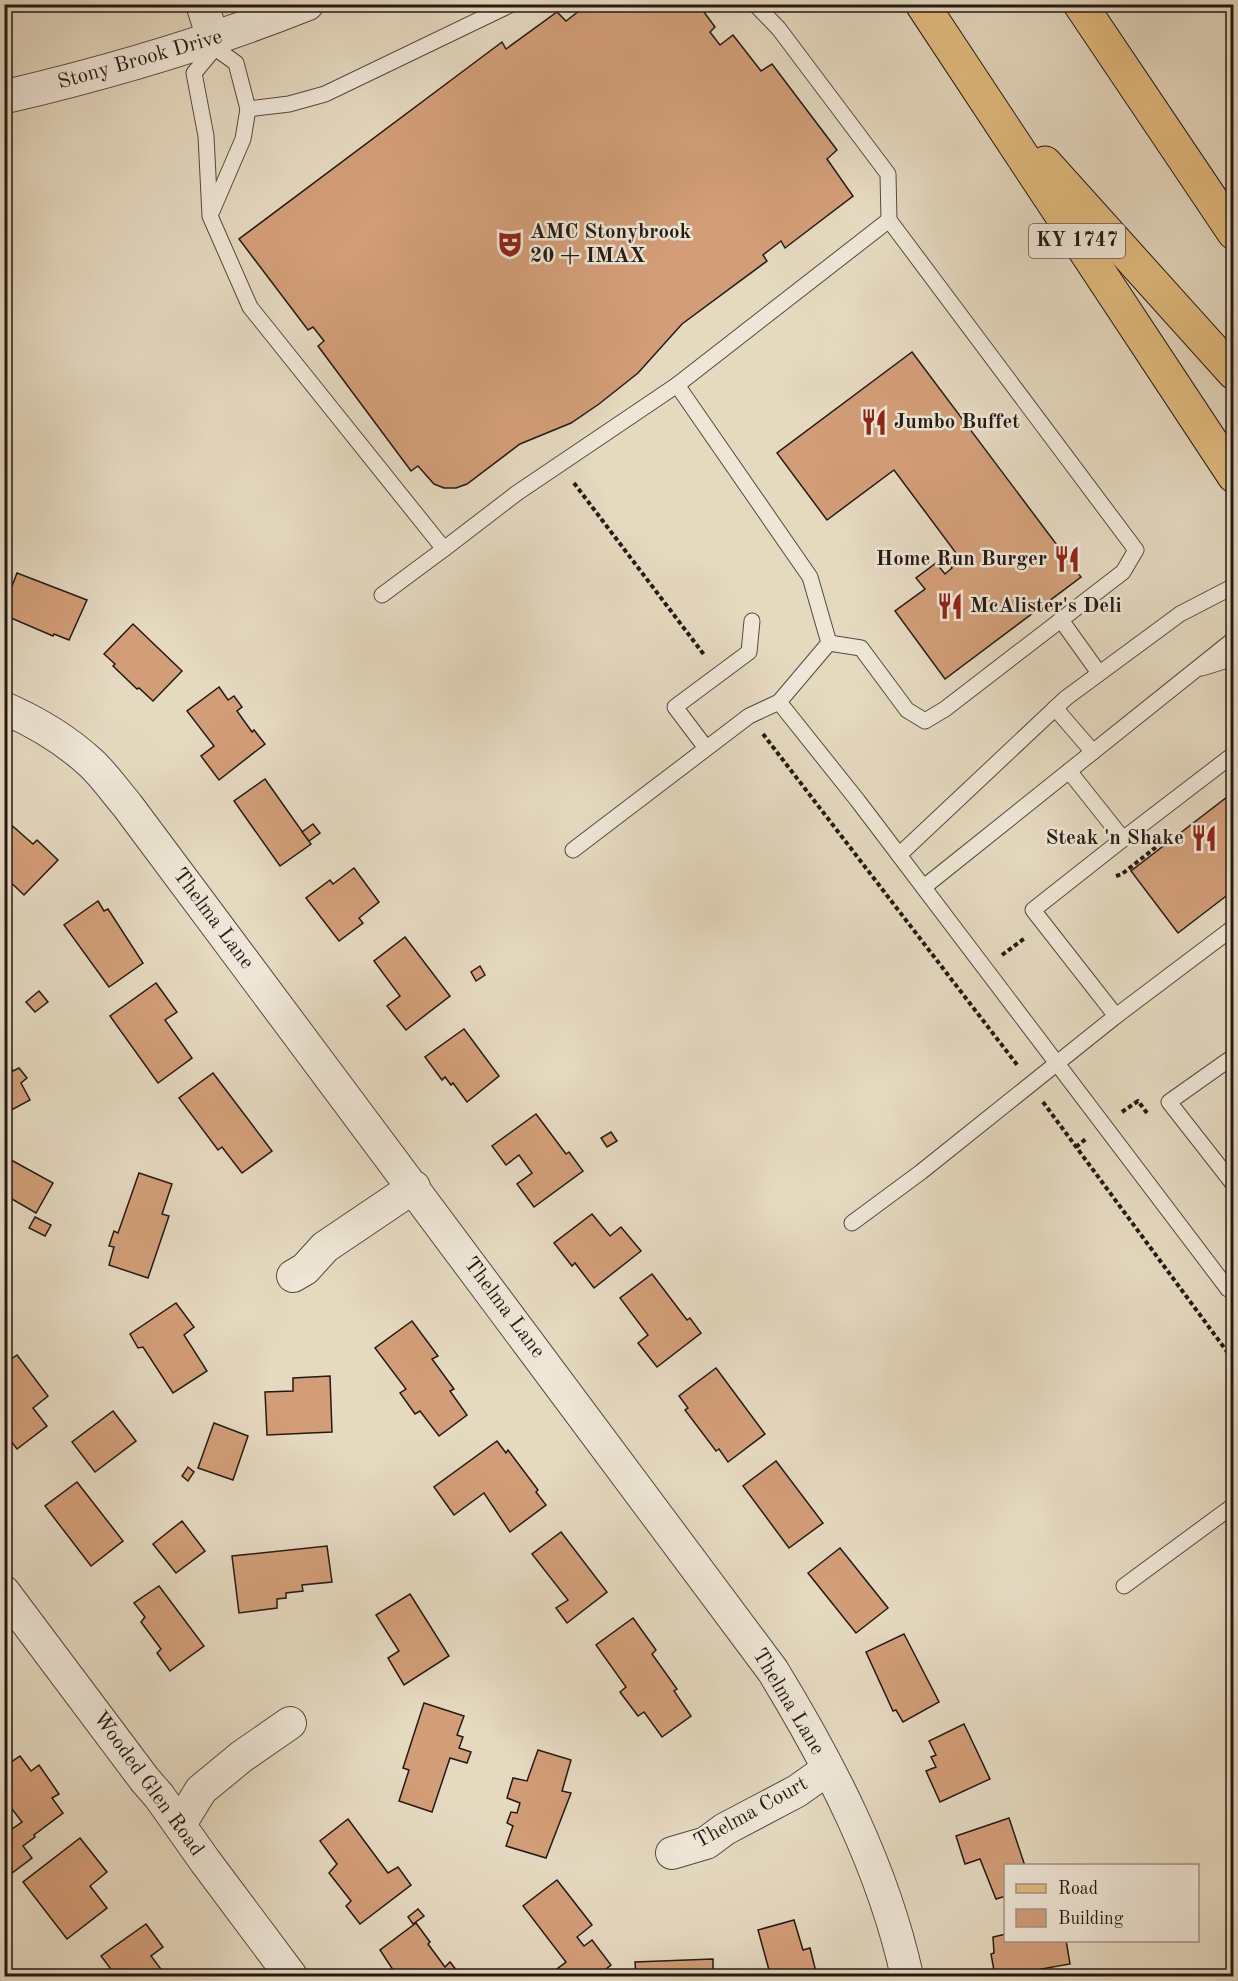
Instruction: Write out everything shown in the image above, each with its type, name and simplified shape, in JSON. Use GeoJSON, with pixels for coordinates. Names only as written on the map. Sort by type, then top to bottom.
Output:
{"type":"FeatureCollection","features":[{"type":"Feature","properties":{"kind":"main road","name":"KY 1747"},"geometry":{"type":"LineString","coordinates":[[921,4],[1233,476]]}},
{"type":"Feature","properties":{"kind":"main road"},"geometry":{"type":"LineString","coordinates":[[1070,4],[1101,36]]}},
{"type":"Feature","properties":{"kind":"main road"},"geometry":{"type":"LineString","coordinates":[[1080,4],[1233,233]]}},
{"type":"Feature","properties":{"kind":"main road"},"geometry":{"type":"LineString","coordinates":[[970,79],[1233,373]]}},
{"type":"Feature","properties":{"kind":"street"},"geometry":{"type":"LineString","coordinates":[[202,4],[214,43]]}},
{"type":"Feature","properties":{"kind":"street","name":"Stony Brook Drive"},"geometry":{"type":"LineString","coordinates":[[4,97],[70,82],[214,43],[307,4]]}},
{"type":"Feature","properties":{"kind":"street","name":"Thelma Lane"},"geometry":{"type":"LineString","coordinates":[[4,708],[58,736],[92,763],[120,796],[773,1671],[813,1736],[850,1810],[874,1868],[901,1950],[907,1977]]}},
{"type":"Feature","properties":{"kind":"street"},"geometry":{"type":"LineString","coordinates":[[293,1276],[305,1269],[326,1247],[414,1187]]}},
{"type":"Feature","properties":{"kind":"street","name":"Wooded Glen Road"},"geometry":{"type":"LineString","coordinates":[[4,1592],[180,1824],[205,1862],[291,1977]]}},
{"type":"Feature","properties":{"kind":"street"},"geometry":{"type":"LineString","coordinates":[[180,1824],[201,1790],[241,1757],[290,1724]]}},
{"type":"Feature","properties":{"kind":"street","name":"Thelma Court"},"geometry":{"type":"LineString","coordinates":[[672,1853],[706,1843],[725,1829],[797,1791],[828,1769]]}},
{"type":"Feature","properties":{"kind":"lane"},"geometry":{"type":"LineString","coordinates":[[248,109],[289,104],[325,94],[512,4]]}},
{"type":"Feature","properties":{"kind":"lane"},"geometry":{"type":"LineString","coordinates":[[755,4],[780,29],[888,174],[889,220],[1136,550],[1123,572],[945,710],[925,721],[907,710],[861,648],[829,643]]}},
{"type":"Feature","properties":{"kind":"lane"},"geometry":{"type":"LineString","coordinates":[[210,216],[243,139],[248,109],[236,63],[214,43],[194,73],[206,136],[210,216],[250,307],[444,549]]}},
{"type":"Feature","properties":{"kind":"lane"},"geometry":{"type":"LineString","coordinates":[[382,595],[517,493],[677,385],[889,220]]}},
{"type":"Feature","properties":{"kind":"lane"},"geometry":{"type":"LineString","coordinates":[[677,385],[810,577],[829,643]]}},
{"type":"Feature","properties":{"kind":"lane"},"geometry":{"type":"LineString","coordinates":[[899,855],[1056,708],[1099,673],[1180,614],[1233,586]]}},
{"type":"Feature","properties":{"kind":"lane"},"geometry":{"type":"LineString","coordinates":[[1061,620],[1099,673]]}},
{"type":"Feature","properties":{"kind":"lane"},"geometry":{"type":"LineString","coordinates":[[706,748],[675,707],[750,652],[752,621]]}},
{"type":"Feature","properties":{"kind":"lane"},"geometry":{"type":"LineString","coordinates":[[924,888],[1233,639]]}},
{"type":"Feature","properties":{"kind":"lane"},"geometry":{"type":"LineString","coordinates":[[573,850],[749,716],[779,702],[829,643]]}},
{"type":"Feature","properties":{"kind":"lane"},"geometry":{"type":"LineString","coordinates":[[1193,671],[1233,658]]}},
{"type":"Feature","properties":{"kind":"lane"},"geometry":{"type":"LineString","coordinates":[[779,702],[899,855],[1228,1289],[1233,1292]]}},
{"type":"Feature","properties":{"kind":"lane"},"geometry":{"type":"LineString","coordinates":[[1056,708],[1093,752]]}},
{"type":"Feature","properties":{"kind":"lane"},"geometry":{"type":"LineString","coordinates":[[1116,1016],[1033,910],[1233,754]]}},
{"type":"Feature","properties":{"kind":"lane"},"geometry":{"type":"LineString","coordinates":[[1069,771],[1123,839]]}},
{"type":"Feature","properties":{"kind":"lane"},"geometry":{"type":"LineString","coordinates":[[852,1223],[921,1172],[1031,1086],[1056,1063],[1233,927]]}},
{"type":"Feature","properties":{"kind":"lane"},"geometry":{"type":"LineString","coordinates":[[1233,1056],[1169,1102],[1233,1185]]}},
{"type":"Feature","properties":{"kind":"lane"},"geometry":{"type":"LineString","coordinates":[[1124,1586],[1233,1505]]}},
{"type":"Feature","properties":{"kind":"path"},"geometry":{"type":"LineString","coordinates":[[559,464],[719,675]]}},
{"type":"Feature","properties":{"kind":"path"},"geometry":{"type":"LineString","coordinates":[[749,716],[1015,1061],[1233,1360]]}},
{"type":"Feature","properties":{"kind":"building","name":"AMC Stonybrook 20 + IMAX"},"geometry":{"type":"Polygon","coordinates":[[[588,4],[698,4],[715,27],[710,32],[720,45],[733,35],[761,71],[772,64],[837,150],[827,159],[853,196],[785,248],[781,241],[763,255],[767,261],[682,324],[638,373],[599,404],[571,423],[520,444],[467,484],[456,488],[444,488],[434,484],[418,466],[411,471],[318,346],[324,341],[313,327],[308,330],[239,239],[502,42],[506,49],[557,12],[566,21],[588,4]]]}},
{"type":"Feature","properties":{"kind":"building"},"geometry":{"type":"Polygon","coordinates":[[[912,352],[1081,577],[945,679],[895,611],[925,589],[916,578],[936,563],[945,574],[952,568],[946,560],[956,553],[894,470],[827,520],[777,453],[912,352]]]}},
{"type":"Feature","properties":{"kind":"building"},"geometry":{"type":"Polygon","coordinates":[[[17,573],[87,600],[69,640],[54,634],[53,636],[4,615],[4,607],[17,573]]]}},
{"type":"Feature","properties":{"kind":"building"},"geometry":{"type":"Polygon","coordinates":[[[133,624],[182,671],[153,701],[113,666],[115,664],[104,654],[133,624]]]}},
{"type":"Feature","properties":{"kind":"building"},"geometry":{"type":"Polygon","coordinates":[[[219,687],[228,700],[234,696],[242,707],[237,711],[252,732],[254,730],[265,744],[219,780],[201,756],[214,746],[187,711],[219,687]]]}},
{"type":"Feature","properties":{"kind":"building"},"geometry":{"type":"Polygon","coordinates":[[[265,779],[311,844],[280,866],[234,801],[265,779]]]}},
{"type":"Feature","properties":{"kind":"building","name":"Steak 'n Shake"},"geometry":{"type":"Polygon","coordinates":[[[1227,797],[1234,805],[1234,890],[1178,933],[1131,871],[1227,797]]]}},
{"type":"Feature","properties":{"kind":"building"},"geometry":{"type":"Polygon","coordinates":[[[8,822],[33,844],[37,840],[58,860],[24,895],[4,876],[4,826],[8,822]]]}},
{"type":"Feature","properties":{"kind":"building"},"geometry":{"type":"Polygon","coordinates":[[[313,824],[320,833],[309,841],[302,832],[313,824]]]}},
{"type":"Feature","properties":{"kind":"building"},"geometry":{"type":"Polygon","coordinates":[[[354,868],[379,902],[359,918],[363,923],[339,941],[306,898],[330,880],[333,884],[354,868]]]}},
{"type":"Feature","properties":{"kind":"building"},"geometry":{"type":"Polygon","coordinates":[[[98,901],[104,911],[108,909],[143,963],[109,987],[64,925],[98,901]]]}},
{"type":"Feature","properties":{"kind":"building"},"geometry":{"type":"Polygon","coordinates":[[[405,937],[450,996],[406,1030],[387,1006],[400,996],[374,961],[405,937]]]}},
{"type":"Feature","properties":{"kind":"building"},"geometry":{"type":"Polygon","coordinates":[[[480,966],[485,975],[476,981],[471,972],[480,966]]]}},
{"type":"Feature","properties":{"kind":"building"},"geometry":{"type":"Polygon","coordinates":[[[156,983],[177,1012],[165,1020],[192,1058],[158,1083],[110,1016],[156,983]]]}},
{"type":"Feature","properties":{"kind":"building"},"geometry":{"type":"Polygon","coordinates":[[[39,991],[48,1002],[35,1012],[26,1002],[39,991]]]}},
{"type":"Feature","properties":{"kind":"building"},"geometry":{"type":"Polygon","coordinates":[[[464,1029],[499,1076],[467,1102],[453,1083],[451,1085],[445,1077],[442,1080],[425,1057],[464,1029]]]}},
{"type":"Feature","properties":{"kind":"building"},"geometry":{"type":"Polygon","coordinates":[[[4,1056],[13,1071],[19,1068],[27,1078],[21,1083],[30,1100],[4,1114],[4,1056]]]}},
{"type":"Feature","properties":{"kind":"building"},"geometry":{"type":"Polygon","coordinates":[[[213,1073],[272,1151],[242,1173],[222,1147],[218,1150],[179,1098],[213,1073]]]}},
{"type":"Feature","properties":{"kind":"building"},"geometry":{"type":"Polygon","coordinates":[[[536,1114],[566,1154],[569,1152],[583,1171],[534,1207],[517,1184],[532,1173],[519,1155],[506,1165],[492,1146],[536,1114]]]}},
{"type":"Feature","properties":{"kind":"building"},"geometry":{"type":"Polygon","coordinates":[[[611,1132],[617,1141],[607,1147],[601,1138],[611,1132]]]}},
{"type":"Feature","properties":{"kind":"building"},"geometry":{"type":"Polygon","coordinates":[[[4,1156],[53,1183],[36,1213],[12,1199],[4,1212],[4,1156]]]}},
{"type":"Feature","properties":{"kind":"building"},"geometry":{"type":"Polygon","coordinates":[[[139,1173],[172,1184],[162,1214],[169,1216],[148,1278],[109,1265],[114,1247],[109,1246],[114,1231],[118,1233],[139,1173]]]}},
{"type":"Feature","properties":{"kind":"building"},"geometry":{"type":"Polygon","coordinates":[[[592,1214],[610,1236],[621,1227],[641,1251],[594,1288],[575,1263],[572,1266],[554,1243],[592,1214]]]}},
{"type":"Feature","properties":{"kind":"building"},"geometry":{"type":"Polygon","coordinates":[[[35,1217],[51,1225],[45,1236],[29,1228],[35,1217]]]}},
{"type":"Feature","properties":{"kind":"building"},"geometry":{"type":"Polygon","coordinates":[[[652,1274],[687,1320],[690,1318],[701,1333],[657,1367],[638,1343],[648,1335],[620,1298],[652,1274]]]}},
{"type":"Feature","properties":{"kind":"building"},"geometry":{"type":"Polygon","coordinates":[[[176,1303],[194,1327],[184,1335],[207,1371],[173,1393],[143,1347],[138,1348],[130,1334],[176,1303]]]}},
{"type":"Feature","properties":{"kind":"building"},"geometry":{"type":"Polygon","coordinates":[[[412,1321],[438,1356],[432,1359],[454,1389],[450,1391],[467,1415],[439,1436],[420,1411],[415,1414],[400,1393],[406,1389],[375,1348],[412,1321]]]}},
{"type":"Feature","properties":{"kind":"building"},"geometry":{"type":"Polygon","coordinates":[[[17,1355],[48,1396],[33,1408],[47,1426],[17,1449],[4,1432],[4,1364],[17,1355]]]}},
{"type":"Feature","properties":{"kind":"building"},"geometry":{"type":"Polygon","coordinates":[[[716,1368],[765,1434],[728,1462],[719,1449],[716,1451],[685,1410],[688,1408],[679,1396],[716,1368]]]}},
{"type":"Feature","properties":{"kind":"building"},"geometry":{"type":"Polygon","coordinates":[[[330,1376],[332,1432],[267,1435],[265,1392],[293,1391],[293,1378],[330,1376]]]}},
{"type":"Feature","properties":{"kind":"building"},"geometry":{"type":"Polygon","coordinates":[[[113,1411],[136,1441],[95,1472],[72,1442],[113,1411]]]}},
{"type":"Feature","properties":{"kind":"building"},"geometry":{"type":"Polygon","coordinates":[[[214,1423],[248,1436],[233,1480],[198,1468],[214,1423]]]}},
{"type":"Feature","properties":{"kind":"building"},"geometry":{"type":"Polygon","coordinates":[[[497,1441],[506,1453],[508,1450],[538,1490],[536,1492],[546,1505],[510,1532],[484,1493],[454,1515],[434,1487],[497,1441]]]}},
{"type":"Feature","properties":{"kind":"building"},"geometry":{"type":"Polygon","coordinates":[[[776,1461],[823,1523],[789,1548],[743,1486],[776,1461]]]}},
{"type":"Feature","properties":{"kind":"building"},"geometry":{"type":"Polygon","coordinates":[[[188,1467],[194,1472],[188,1481],[182,1476],[188,1467]]]}},
{"type":"Feature","properties":{"kind":"building"},"geometry":{"type":"Polygon","coordinates":[[[77,1482],[123,1541],[91,1566],[45,1506],[77,1482]]]}},
{"type":"Feature","properties":{"kind":"building"},"geometry":{"type":"Polygon","coordinates":[[[182,1521],[205,1551],[176,1573],[153,1544],[182,1521]]]}},
{"type":"Feature","properties":{"kind":"building"},"geometry":{"type":"Polygon","coordinates":[[[561,1532],[607,1592],[567,1623],[556,1608],[568,1600],[532,1554],[561,1532]]]}},
{"type":"Feature","properties":{"kind":"building"},"geometry":{"type":"Polygon","coordinates":[[[327,1546],[332,1582],[302,1585],[303,1591],[286,1593],[286,1598],[277,1599],[277,1608],[239,1613],[232,1556],[327,1546]]]}},
{"type":"Feature","properties":{"kind":"building"},"geometry":{"type":"Polygon","coordinates":[[[840,1548],[888,1608],[856,1633],[808,1573],[840,1548]]]}},
{"type":"Feature","properties":{"kind":"building"},"geometry":{"type":"Polygon","coordinates":[[[159,1586],[204,1646],[170,1671],[157,1653],[161,1649],[141,1622],[145,1617],[134,1603],[159,1586]]]}},
{"type":"Feature","properties":{"kind":"building"},"geometry":{"type":"Polygon","coordinates":[[[410,1594],[449,1656],[404,1685],[388,1658],[399,1651],[376,1615],[410,1594]]]}},
{"type":"Feature","properties":{"kind":"building"},"geometry":{"type":"Polygon","coordinates":[[[633,1618],[656,1650],[652,1654],[677,1689],[674,1691],[691,1716],[662,1737],[644,1712],[638,1716],[620,1692],[626,1687],[596,1645],[633,1618]]]}},
{"type":"Feature","properties":{"kind":"building"},"geometry":{"type":"Polygon","coordinates":[[[904,1634],[939,1702],[903,1722],[896,1710],[893,1711],[866,1652],[904,1634]]]}},
{"type":"Feature","properties":{"kind":"building"},"geometry":{"type":"Polygon","coordinates":[[[424,1703],[464,1716],[457,1735],[463,1737],[459,1748],[471,1752],[467,1763],[450,1758],[432,1812],[399,1801],[409,1770],[403,1768],[424,1703]]]}},
{"type":"Feature","properties":{"kind":"building"},"geometry":{"type":"Polygon","coordinates":[[[964,1724],[990,1779],[940,1802],[926,1771],[936,1767],[931,1757],[936,1755],[929,1741],[964,1724]]]}},
{"type":"Feature","properties":{"kind":"building"},"geometry":{"type":"Polygon","coordinates":[[[538,1750],[571,1760],[562,1791],[571,1793],[546,1858],[506,1846],[513,1826],[507,1823],[511,1812],[517,1813],[520,1803],[507,1798],[513,1778],[527,1781],[538,1750]]]}},
{"type":"Feature","properties":{"kind":"building"},"geometry":{"type":"Polygon","coordinates":[[[20,1756],[31,1771],[39,1765],[59,1794],[52,1798],[63,1813],[23,1846],[32,1858],[4,1879],[4,1831],[6,1833],[22,1822],[4,1803],[4,1767],[20,1756]]]}},
{"type":"Feature","properties":{"kind":"building"},"geometry":{"type":"Polygon","coordinates":[[[1009,1818],[1024,1864],[1004,1864],[1004,1897],[996,1899],[980,1859],[965,1864],[956,1836],[1009,1818]]]}},
{"type":"Feature","properties":{"kind":"building"},"geometry":{"type":"Polygon","coordinates":[[[348,1819],[388,1873],[398,1867],[411,1885],[360,1924],[346,1906],[351,1901],[329,1873],[337,1864],[320,1841],[348,1819]]]}},
{"type":"Feature","properties":{"kind":"building"},"geometry":{"type":"Polygon","coordinates":[[[80,1838],[107,1872],[90,1886],[107,1908],[67,1939],[23,1882],[80,1838]]]}},
{"type":"Feature","properties":{"kind":"building"},"geometry":{"type":"Polygon","coordinates":[[[557,1880],[592,1925],[577,1937],[584,1946],[592,1940],[611,1965],[597,1976],[556,1976],[553,1972],[566,1962],[523,1906],[557,1880]]]}},
{"type":"Feature","properties":{"kind":"building"},"geometry":{"type":"Polygon","coordinates":[[[418,1909],[424,1916],[413,1924],[408,1917],[418,1909]]]}},
{"type":"Feature","properties":{"kind":"building"},"geometry":{"type":"Polygon","coordinates":[[[794,1920],[803,1950],[810,1948],[817,1976],[753,1976],[753,1974],[769,1970],[758,1930],[794,1920]]]}},
{"type":"Feature","properties":{"kind":"building"},"geometry":{"type":"Polygon","coordinates":[[[416,1923],[445,1967],[450,1962],[461,1976],[397,1976],[380,1950],[416,1923]]]}},
{"type":"Feature","properties":{"kind":"building"},"geometry":{"type":"Polygon","coordinates":[[[146,1924],[163,1947],[151,1956],[166,1976],[116,1976],[101,1956],[146,1924]]]}},
{"type":"Feature","properties":{"kind":"building"},"geometry":{"type":"Polygon","coordinates":[[[1004,1934],[1004,1942],[1066,1942],[1070,1964],[1041,1969],[1042,1976],[995,1976],[991,1954],[994,1953],[993,1937],[1004,1934]]]}},
{"type":"Feature","properties":{"kind":"building"},"geometry":{"type":"Polygon","coordinates":[[[713,1959],[713,1976],[636,1976],[635,1962],[713,1959]]]}},
{"type":"Feature","properties":{"kind":"place","name":"AMC Stonybrook 20 + IMAX"},"geometry":{"type":"Point","coordinates":[510,244]}},
{"type":"Feature","properties":{"kind":"place","name":"Jumbo Buffet"},"geometry":{"type":"Point","coordinates":[874,422]}},
{"type":"Feature","properties":{"kind":"place","name":"Home Run Burger"},"geometry":{"type":"Point","coordinates":[1067,559]}},
{"type":"Feature","properties":{"kind":"place","name":"McAlister's Deli"},"geometry":{"type":"Point","coordinates":[950,606]}},
{"type":"Feature","properties":{"kind":"place","name":"Steak 'n Shake"},"geometry":{"type":"Point","coordinates":[1204,838]}}]}
